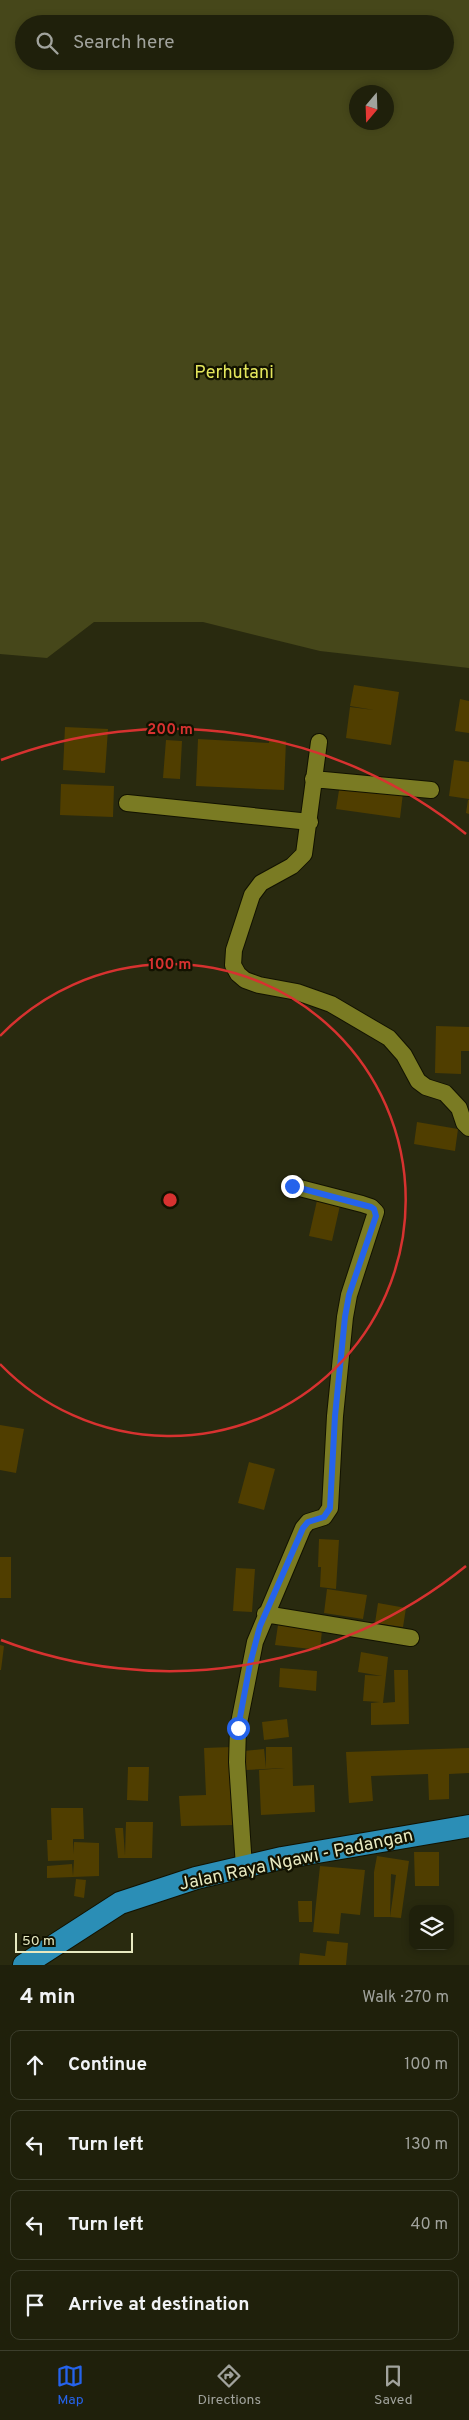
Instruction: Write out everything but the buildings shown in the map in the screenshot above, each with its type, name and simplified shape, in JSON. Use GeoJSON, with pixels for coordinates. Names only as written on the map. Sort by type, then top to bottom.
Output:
{"type":"FeatureCollection","features":[{"type":"Feature","properties":{"kind":"highway","name":"Jalan Raya Ngawi - Padangan"},"geometry":{"type":"LineString","coordinates":[[24,1965],[120,1903],[196,1878],[244,1867],[469,1826]]}},
{"type":"Feature","properties":{"kind":"street"},"geometry":{"type":"LineString","coordinates":[[319,742],[313,779],[310,822],[304,854],[292,866],[261,883],[252,894],[234,950],[233,964],[238,974],[245,980],[259,985],[296,992],[331,1004],[389,1038],[404,1055],[418,1081],[426,1087],[445,1093],[459,1108],[464,1123],[469,1128]]}},
{"type":"Feature","properties":{"kind":"street"},"geometry":{"type":"LineString","coordinates":[[313,779],[431,790]]}},
{"type":"Feature","properties":{"kind":"street"},"geometry":{"type":"LineString","coordinates":[[127,803],[310,822]]}},
{"type":"Feature","properties":{"kind":"street"},"geometry":{"type":"LineString","coordinates":[[244,1867],[237,1762],[238,1728],[255,1642],[265,1614],[303,1528],[308,1522],[324,1517],[330,1508],[335,1416],[345,1317],[349,1295],[376,1212],[371,1207],[362,1204],[292,1186]]}},
{"type":"Feature","properties":{"kind":"street"},"geometry":{"type":"LineString","coordinates":[[265,1614],[411,1638]]}},
{"type":"Feature","properties":{"kind":"green space","name":"Perhutani"},"geometry":{"type":"Polygon","coordinates":[[[0,0],[469,0],[469,668],[320,651],[203,622],[94,622],[47,658],[0,654],[0,0]]]}},
{"type":"Feature","properties":{"kind":"route"},"geometry":{"type":"LineString","coordinates":[[238,1728],[250,1664],[260,1626],[303,1528],[308,1522],[324,1517],[330,1508],[335,1416],[345,1317],[349,1295],[376,1216],[376,1212],[371,1207],[292,1186]]}}]}
